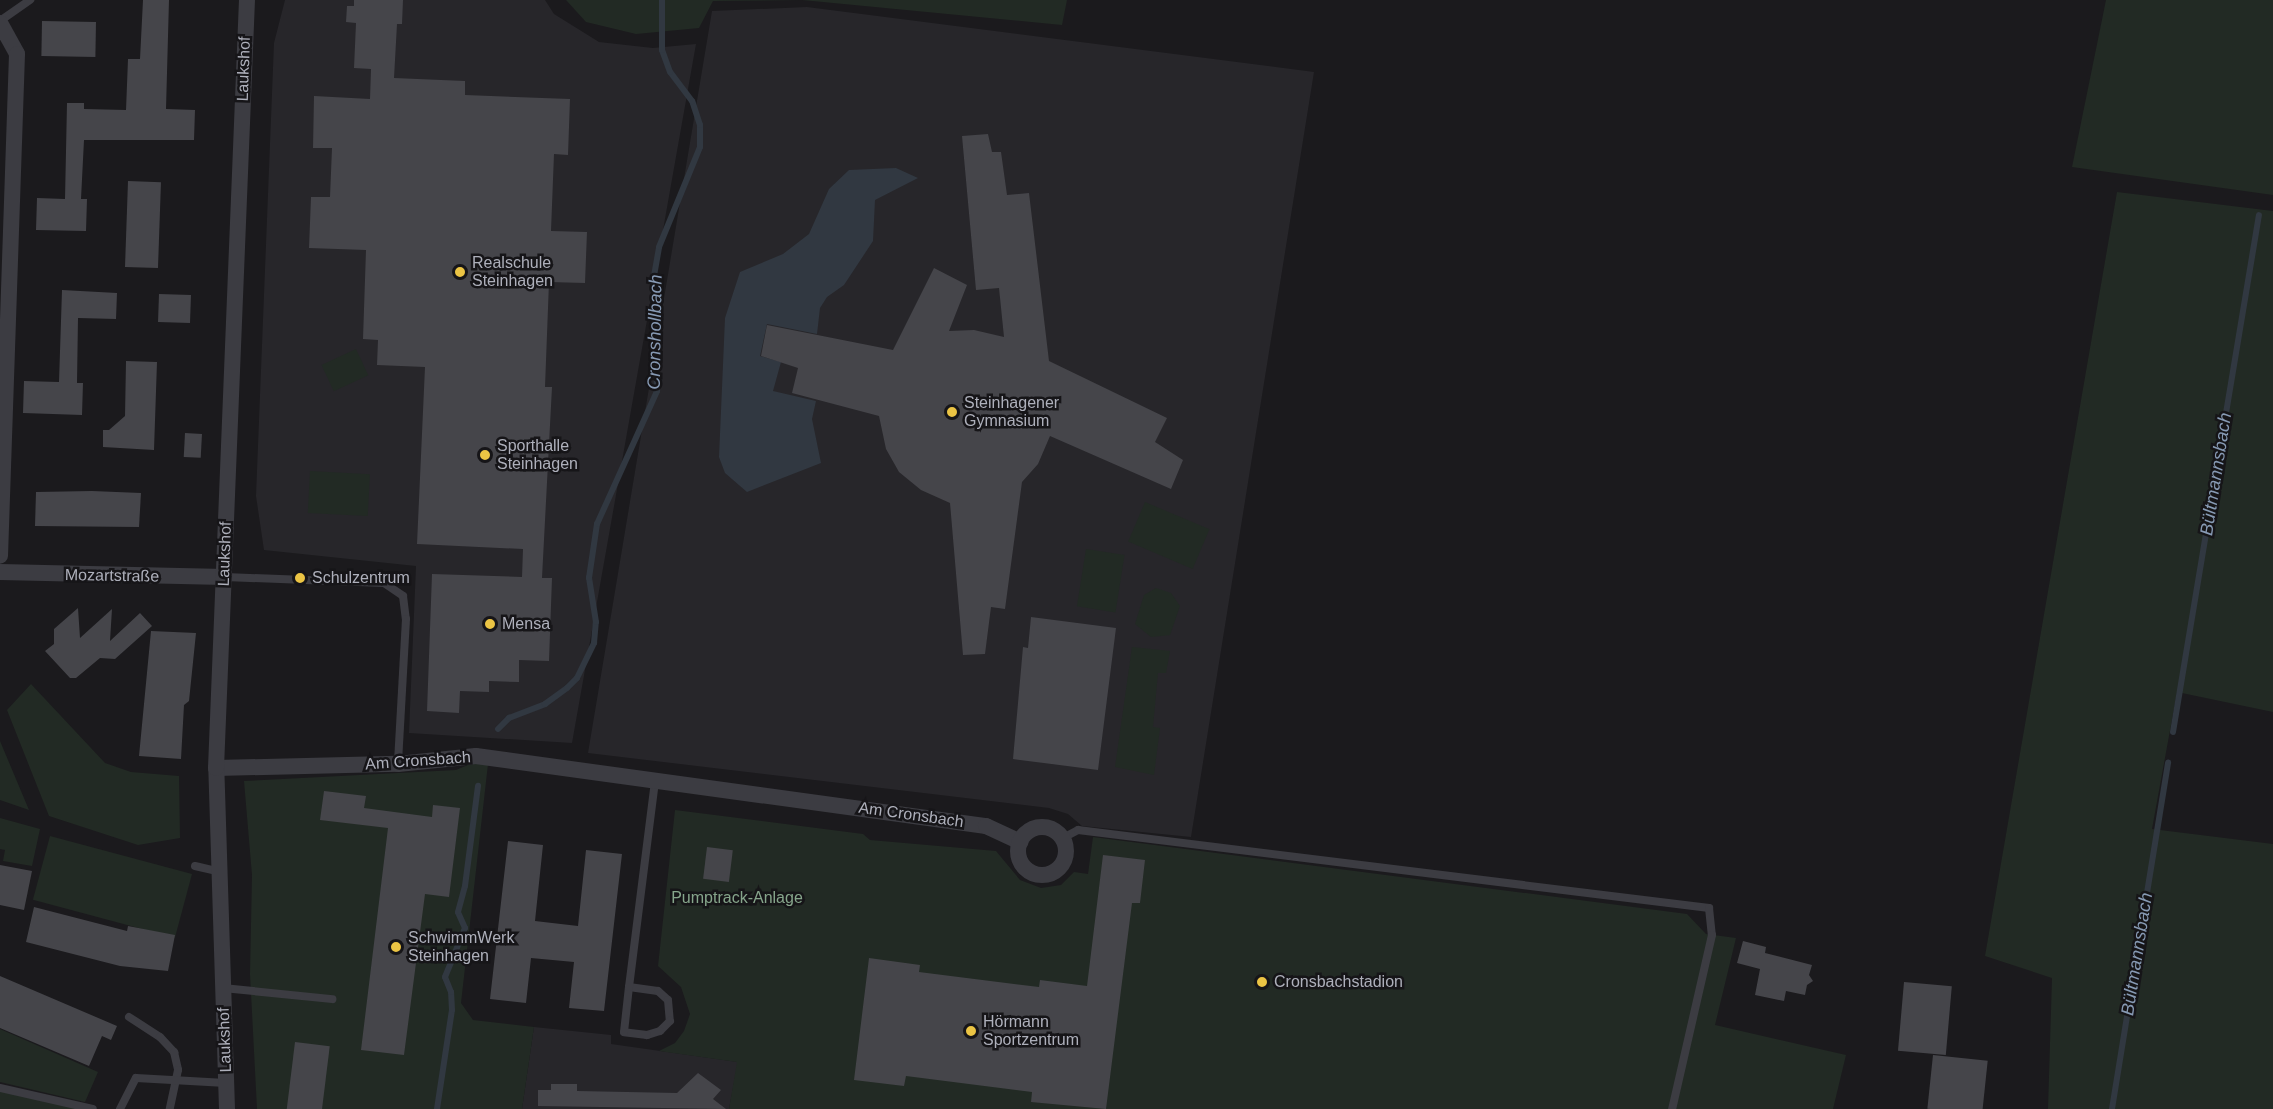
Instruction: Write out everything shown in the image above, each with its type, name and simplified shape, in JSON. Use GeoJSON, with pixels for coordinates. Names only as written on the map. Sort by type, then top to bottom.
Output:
{"type":"FeatureCollection","features":[{"type":"Feature","properties":{"kind":"street","name":"Laukshof"},"geometry":{"type":"LineString","coordinates":[[227,1109],[216,768],[247,0]]}},
{"type":"Feature","properties":{"kind":"street"},"geometry":{"type":"LineString","coordinates":[[0,22],[17,54],[7,195],[0,556]]}},
{"type":"Feature","properties":{"kind":"street","name":"Mozartstraße"},"geometry":{"type":"LineString","coordinates":[[0,572],[225,577]]}},
{"type":"Feature","properties":{"kind":"street","name":"Am Cronsbach"},"geometry":{"type":"LineString","coordinates":[[216,768],[398,764],[476,756],[986,826],[1021,842]]}},
{"type":"Feature","properties":{"kind":"street"},"geometry":{"type":"LineString","coordinates":[[1037,828],[1052,829],[1063,838],[1066,852],[1061,866],[1041,875],[1022,864],[1021,842],[1037,828]]}},
{"type":"Feature","properties":{"kind":"lane"},"geometry":{"type":"LineString","coordinates":[[0,22],[30,0]]}},
{"type":"Feature","properties":{"kind":"lane"},"geometry":{"type":"LineString","coordinates":[[225,577],[384,583],[403,596],[406,619],[398,764]]}},
{"type":"Feature","properties":{"kind":"lane"},"geometry":{"type":"LineString","coordinates":[[629,987],[658,991],[668,1000],[670,1021],[660,1031],[647,1035],[624,1032],[629,987],[655,780]]}},
{"type":"Feature","properties":{"kind":"lane"},"geometry":{"type":"LineString","coordinates":[[1063,838],[1078,830],[1709,908],[1712,935],[1672,1109]]}},
{"type":"Feature","properties":{"kind":"lane"},"geometry":{"type":"LineString","coordinates":[[195,866],[220,872]]}},
{"type":"Feature","properties":{"kind":"lane"},"geometry":{"type":"LineString","coordinates":[[224,988],[332,999]]}},
{"type":"Feature","properties":{"kind":"lane"},"geometry":{"type":"LineString","coordinates":[[129,1017],[160,1037],[174,1052],[178,1061],[170,1109]]}},
{"type":"Feature","properties":{"kind":"lane"},"geometry":{"type":"LineString","coordinates":[[120,1109],[136,1078],[226,1083]]}},
{"type":"Feature","properties":{"kind":"lane"},"geometry":{"type":"LineString","coordinates":[[0,1088],[90,1108]]}},
{"type":"Feature","properties":{"kind":"shaded area","name":"Realschule Steinhagen"},"geometry":{"type":"Polygon","coordinates":[[[285,0],[545,0],[554,14],[599,42],[653,48],[696,44],[572,743],[409,733],[416,566],[264,550],[256,496],[274,43],[285,0]]]}},
{"type":"Feature","properties":{"kind":"shaded area","name":"Steinhagener Gymnasium"},"geometry":{"type":"Polygon","coordinates":[[[807,7],[1314,72],[1191,837],[1082,826],[1068,814],[1049,808],[588,753],[712,11],[807,7]]]}},
{"type":"Feature","properties":{"kind":"shaded area"},"geometry":{"type":"Polygon","coordinates":[[[896,168],[918,178],[875,200],[873,241],[844,285],[827,297],[820,308],[817,334],[767,324],[760,356],[781,362],[773,391],[816,401],[812,419],[821,463],[747,492],[725,473],[719,457],[725,318],[740,272],[783,254],[809,234],[829,189],[849,170],[896,168]]]}},
{"type":"Feature","properties":{"kind":"shaded area"},"geometry":{"type":"Polygon","coordinates":[[[534,1027],[611,1035],[611,1044],[738,1062],[729,1109],[522,1109],[534,1027]]]}},
{"type":"Feature","properties":{"kind":"green space"},"geometry":{"type":"Polygon","coordinates":[[[566,0],[802,0],[713,1],[699,28],[636,34],[586,22],[566,0]]]}},
{"type":"Feature","properties":{"kind":"green space"},"geometry":{"type":"Polygon","coordinates":[[[802,0],[1067,0],[1062,25],[802,0]]]}},
{"type":"Feature","properties":{"kind":"green space"},"geometry":{"type":"Polygon","coordinates":[[[2106,0],[2273,0],[2273,195],[2072,167],[2106,0]]]}},
{"type":"Feature","properties":{"kind":"green space"},"geometry":{"type":"Polygon","coordinates":[[[2117,192],[2273,211],[2273,712],[2177,692],[2152,829],[2273,844],[2273,1109],[2048,1109],[2052,978],[1985,956],[2117,192]]]}},
{"type":"Feature","properties":{"kind":"green space"},"geometry":{"type":"Polygon","coordinates":[[[356,349],[368,375],[334,391],[322,365],[356,349]]]}},
{"type":"Feature","properties":{"kind":"green space"},"geometry":{"type":"Polygon","coordinates":[[[310,471],[370,474],[368,516],[308,513],[310,471]]]}},
{"type":"Feature","properties":{"kind":"green space"},"geometry":{"type":"Polygon","coordinates":[[[1145,502],[1209,529],[1193,569],[1128,542],[1145,502]]]}},
{"type":"Feature","properties":{"kind":"green space"},"geometry":{"type":"Polygon","coordinates":[[[1086,549],[1125,555],[1115,612],[1077,606],[1086,549]]]}},
{"type":"Feature","properties":{"kind":"green space"},"geometry":{"type":"Polygon","coordinates":[[[1156,588],[1171,593],[1180,606],[1170,635],[1151,637],[1135,624],[1144,595],[1156,588]]]}},
{"type":"Feature","properties":{"kind":"green space"},"geometry":{"type":"Polygon","coordinates":[[[1132,647],[1170,651],[1166,673],[1158,673],[1153,727],[1160,728],[1154,775],[1115,767],[1132,647]]]}},
{"type":"Feature","properties":{"kind":"green space"},"geometry":{"type":"Polygon","coordinates":[[[31,684],[105,763],[131,772],[179,776],[180,838],[138,845],[49,816],[7,710],[31,684]]]}},
{"type":"Feature","properties":{"kind":"green space"},"geometry":{"type":"Polygon","coordinates":[[[0,741],[29,810],[0,800],[0,741]]]}},
{"type":"Feature","properties":{"kind":"green space"},"geometry":{"type":"Polygon","coordinates":[[[475,762],[488,764],[461,1003],[473,1020],[534,1027],[522,1109],[257,1109],[250,974],[252,875],[244,781],[456,770],[475,762]]]}},
{"type":"Feature","properties":{"kind":"green space","name":"Cronsbachstadion"},"geometry":{"type":"Polygon","coordinates":[[[675,810],[863,834],[870,840],[996,851],[1020,880],[1041,888],[1061,885],[1074,872],[1088,874],[1093,837],[1687,914],[1706,934],[1736,938],[1715,1025],[1846,1055],[1833,1109],[729,1109],[737,1062],[659,1051],[675,1043],[684,1031],[690,1014],[681,987],[658,966],[675,810]]]}},
{"type":"Feature","properties":{"kind":"green space"},"geometry":{"type":"Polygon","coordinates":[[[0,818],[40,829],[32,866],[3,861],[5,850],[0,849],[0,818]]]}},
{"type":"Feature","properties":{"kind":"green space"},"geometry":{"type":"Polygon","coordinates":[[[50,836],[192,874],[175,938],[33,900],[50,836]]]}},
{"type":"Feature","properties":{"kind":"green space"},"geometry":{"type":"Polygon","coordinates":[[[0,1029],[98,1072],[85,1102],[0,1082],[0,1029]]]}},
{"type":"Feature","properties":{"kind":"green space"},"geometry":{"type":"Polygon","coordinates":[[[0,1091],[81,1109],[0,1109],[0,1091]]]}},
{"type":"Feature","properties":{"kind":"building"},"geometry":{"type":"Polygon","coordinates":[[[143,0],[169,0],[166,109],[195,110],[194,140],[84,140],[81,199],[87,199],[86,231],[36,230],[37,198],[65,199],[67,103],[84,103],[84,109],[126,110],[128,59],[140,59],[143,0]]]}},
{"type":"Feature","properties":{"kind":"building"},"geometry":{"type":"Polygon","coordinates":[[[354,0],[403,0],[402,24],[397,24],[394,78],[465,81],[465,95],[570,99],[568,155],[554,154],[551,231],[587,232],[585,283],[549,282],[545,387],[552,387],[542,578],[552,578],[549,661],[519,660],[519,682],[489,681],[489,692],[460,691],[459,713],[427,711],[432,574],[522,577],[523,549],[417,544],[425,367],[377,365],[378,340],[363,339],[366,250],[309,248],[311,197],[330,197],[332,148],[313,148],[314,96],[370,99],[371,69],[354,68],[356,23],[346,22],[347,6],[354,6],[354,0]]]}},
{"type":"Feature","properties":{"kind":"building"},"geometry":{"type":"Polygon","coordinates":[[[42,21],[96,22],[95,57],[41,56],[42,21]]]}},
{"type":"Feature","properties":{"kind":"building"},"geometry":{"type":"Polygon","coordinates":[[[988,134],[992,152],[1001,152],[1007,195],[1029,193],[1049,361],[1167,418],[1155,442],[1183,460],[1171,489],[1050,436],[1038,464],[1022,482],[1005,609],[991,607],[985,654],[963,655],[950,503],[921,490],[899,472],[886,449],[879,416],[792,393],[798,368],[761,356],[767,325],[893,350],[934,268],[967,285],[949,331],[974,330],[1004,337],[999,288],[976,290],[962,136],[988,134]]]}},
{"type":"Feature","properties":{"kind":"building"},"geometry":{"type":"Polygon","coordinates":[[[128,181],[161,182],[158,268],[125,267],[128,181]]]}},
{"type":"Feature","properties":{"kind":"building"},"geometry":{"type":"Polygon","coordinates":[[[62,290],[117,293],[116,319],[78,318],[77,383],[83,383],[82,415],[23,413],[24,381],[59,382],[62,290]]]}},
{"type":"Feature","properties":{"kind":"building"},"geometry":{"type":"Polygon","coordinates":[[[159,294],[191,295],[190,323],[158,322],[159,294]]]}},
{"type":"Feature","properties":{"kind":"building"},"geometry":{"type":"Polygon","coordinates":[[[126,361],[157,362],[154,450],[103,447],[103,430],[109,430],[125,416],[126,361]]]}},
{"type":"Feature","properties":{"kind":"building"},"geometry":{"type":"Polygon","coordinates":[[[185,433],[202,434],[201,458],[184,457],[185,433]]]}},
{"type":"Feature","properties":{"kind":"building"},"geometry":{"type":"Polygon","coordinates":[[[36,492],[141,493],[139,527],[35,526],[36,492]]]}},
{"type":"Feature","properties":{"kind":"building"},"geometry":{"type":"Polygon","coordinates":[[[78,608],[80,638],[112,609],[110,641],[140,613],[152,626],[115,659],[100,658],[76,678],[70,678],[45,651],[54,644],[54,629],[78,608]]]}},
{"type":"Feature","properties":{"kind":"building"},"geometry":{"type":"Polygon","coordinates":[[[1031,617],[1116,628],[1098,770],[1013,759],[1023,647],[1028,648],[1031,617]]]}},
{"type":"Feature","properties":{"kind":"building"},"geometry":{"type":"Polygon","coordinates":[[[151,631],[196,633],[189,701],[184,705],[181,759],[139,756],[151,631]]]}},
{"type":"Feature","properties":{"kind":"building","name":"SchwimmWerk Steinhagen"},"geometry":{"type":"Polygon","coordinates":[[[324,791],[366,796],[364,808],[432,817],[433,805],[460,808],[449,897],[425,894],[404,1055],[361,1050],[388,828],[320,820],[324,791]]]}},
{"type":"Feature","properties":{"kind":"building"},"geometry":{"type":"Polygon","coordinates":[[[508,841],[543,845],[535,921],[578,926],[586,850],[622,854],[604,1011],[569,1008],[574,962],[531,958],[526,1003],[490,999],[508,841]]]}},
{"type":"Feature","properties":{"kind":"building"},"geometry":{"type":"Polygon","coordinates":[[[707,847],[733,850],[729,882],[703,879],[707,847]]]}},
{"type":"Feature","properties":{"kind":"building","name":"Hörmann Sportzentrum"},"geometry":{"type":"Polygon","coordinates":[[[1103,855],[1145,860],[1140,903],[1132,903],[1106,1109],[1031,1102],[1032,1092],[906,1076],[904,1086],[854,1080],[869,958],[920,965],[919,972],[1039,987],[1040,980],[1087,986],[1103,855]]]}},
{"type":"Feature","properties":{"kind":"building"},"geometry":{"type":"Polygon","coordinates":[[[0,865],[32,871],[24,910],[0,905],[0,865]]]}},
{"type":"Feature","properties":{"kind":"building"},"geometry":{"type":"Polygon","coordinates":[[[34,907],[127,931],[128,926],[175,935],[168,971],[120,966],[26,942],[34,907]]]}},
{"type":"Feature","properties":{"kind":"building"},"geometry":{"type":"Polygon","coordinates":[[[1743,941],[1766,947],[1765,953],[1812,965],[1809,975],[1813,981],[1807,985],[1805,995],[1786,991],[1784,1001],[1755,995],[1760,969],[1737,963],[1743,941]]]}},
{"type":"Feature","properties":{"kind":"building"},"geometry":{"type":"Polygon","coordinates":[[[0,976],[117,1026],[111,1040],[102,1036],[89,1066],[0,1028],[0,976]]]}},
{"type":"Feature","properties":{"kind":"building"},"geometry":{"type":"Polygon","coordinates":[[[1904,982],[1952,986],[1946,1055],[1898,1051],[1904,982]]]}},
{"type":"Feature","properties":{"kind":"building"},"geometry":{"type":"Polygon","coordinates":[[[295,1042],[330,1046],[322,1109],[287,1109],[295,1042]]]}},
{"type":"Feature","properties":{"kind":"building"},"geometry":{"type":"Polygon","coordinates":[[[1933,1055],[1988,1061],[1983,1109],[1927,1109],[1933,1055]]]}},
{"type":"Feature","properties":{"kind":"building"},"geometry":{"type":"Polygon","coordinates":[[[698,1073],[721,1090],[713,1099],[726,1109],[538,1106],[538,1090],[551,1090],[551,1084],[577,1084],[577,1091],[677,1093],[698,1073]]]}},
{"type":"Feature","properties":{"kind":"waterway","name":"Cronshollbach"},"geometry":{"type":"LineString","coordinates":[[498,729],[509,718],[545,704],[567,688],[577,678],[594,643],[596,622],[589,578],[597,524],[657,391],[654,276],[659,247],[700,147],[700,125],[692,101],[670,72],[662,50],[662,0]]}},
{"type":"Feature","properties":{"kind":"waterway","name":"Bültmannsbach"},"geometry":{"type":"LineString","coordinates":[[2173,732],[2259,215]]}},
{"type":"Feature","properties":{"kind":"waterway","name":"Bültmannsbach"},"geometry":{"type":"LineString","coordinates":[[2112,1109],[2168,763]]}},
{"type":"Feature","properties":{"kind":"waterway","name":"Cronshollbach"},"geometry":{"type":"LineString","coordinates":[[437,1109],[452,1010],[451,992],[445,977],[465,928],[458,912],[465,886],[478,786]]}},
{"type":"Feature","properties":{"kind":"place","name":"Realschule Steinhagen"},"geometry":{"type":"Point","coordinates":[460,272]}},
{"type":"Feature","properties":{"kind":"place","name":"Steinhagener Gymnasium"},"geometry":{"type":"Point","coordinates":[952,412]}},
{"type":"Feature","properties":{"kind":"place","name":"Sporthalle Steinhagen"},"geometry":{"type":"Point","coordinates":[485,455]}},
{"type":"Feature","properties":{"kind":"place","name":"Schulzentrum"},"geometry":{"type":"Point","coordinates":[300,578]}},
{"type":"Feature","properties":{"kind":"place","name":"Mensa"},"geometry":{"type":"Point","coordinates":[490,624]}},
{"type":"Feature","properties":{"kind":"place","name":"SchwimmWerk Steinhagen"},"geometry":{"type":"Point","coordinates":[396,947]}},
{"type":"Feature","properties":{"kind":"place","name":"Cronsbachstadion"},"geometry":{"type":"Point","coordinates":[1262,982]}},
{"type":"Feature","properties":{"kind":"place","name":"Hörmann Sportzentrum"},"geometry":{"type":"Point","coordinates":[971,1031]}},
{"type":"Feature","properties":{"kind":"park label","name":"Pumptrack-Anlage"},"geometry":{"type":"Point","coordinates":[737,898]}}]}
